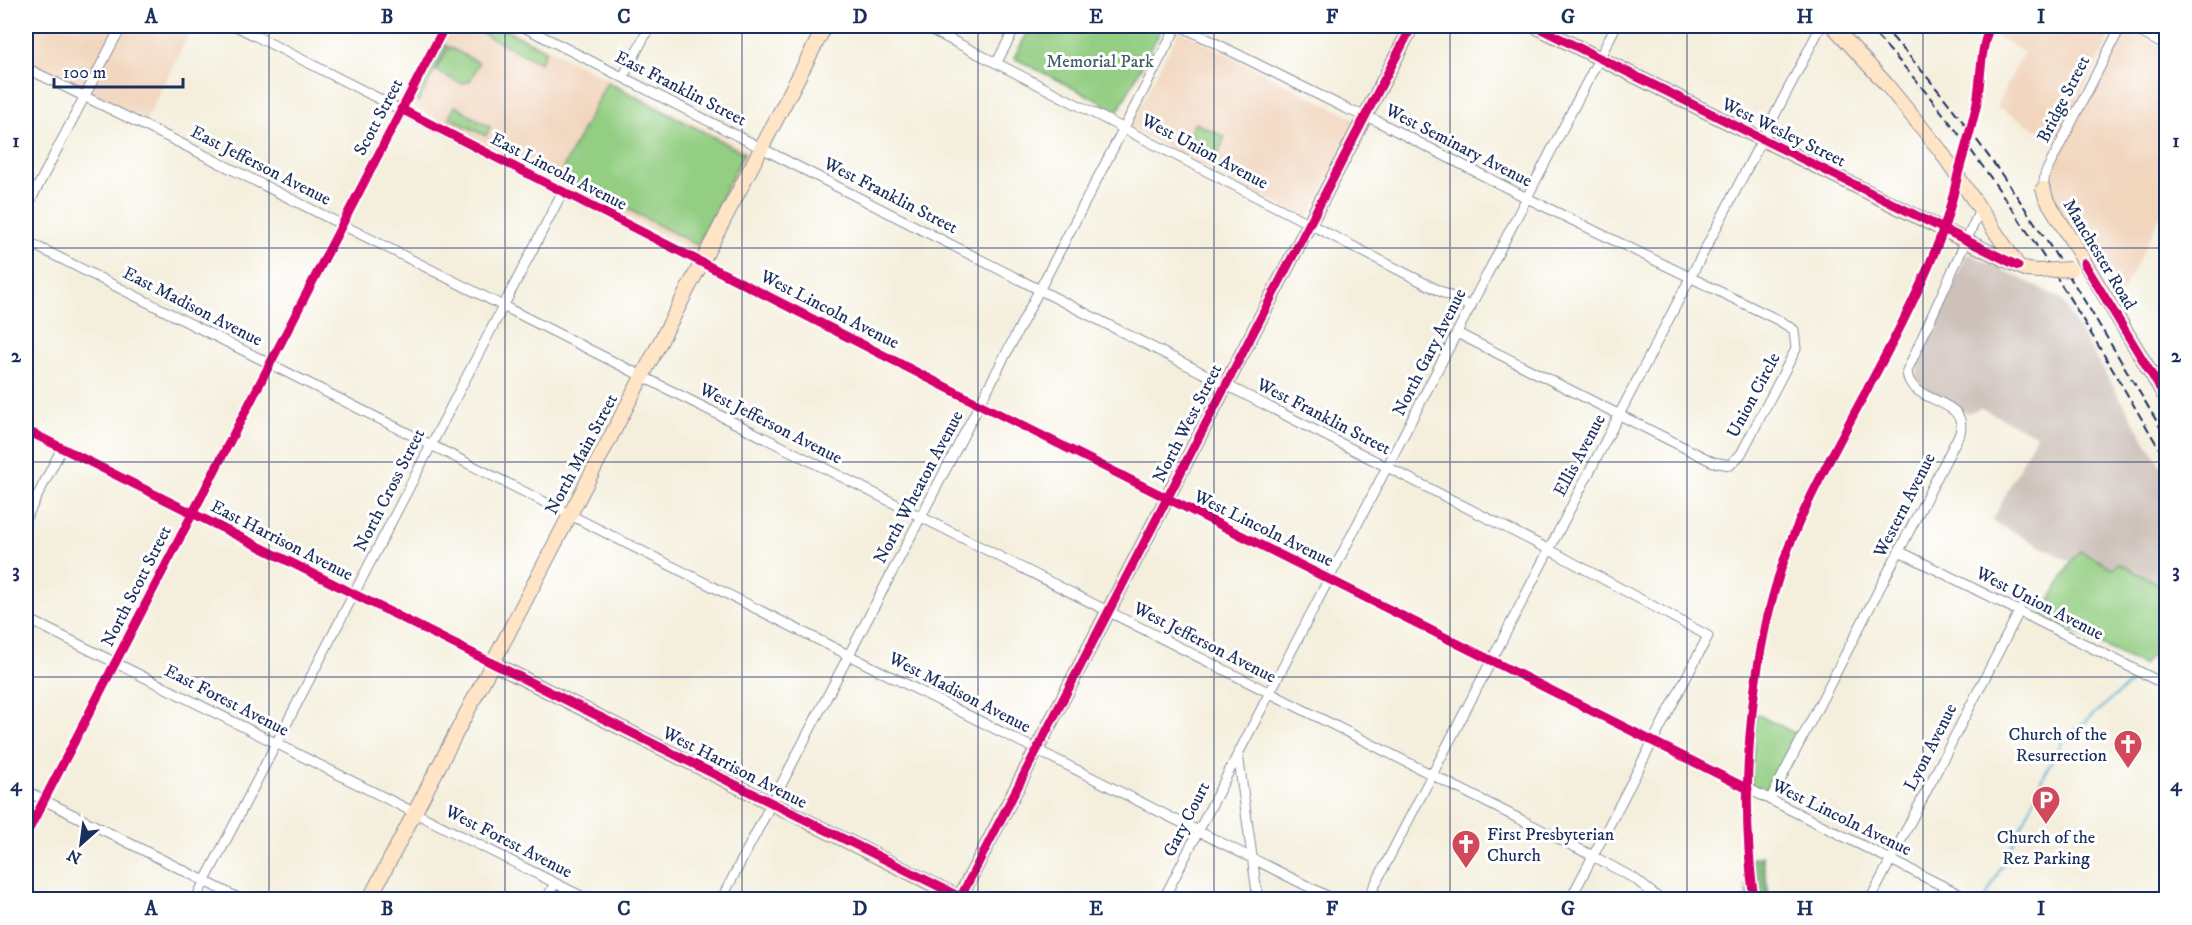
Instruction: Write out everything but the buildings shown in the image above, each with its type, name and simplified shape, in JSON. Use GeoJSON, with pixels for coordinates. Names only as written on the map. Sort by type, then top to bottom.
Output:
{"type":"FeatureCollection","features":[{"type":"Feature","properties":{"kind":"street"},"geometry":{"type":"LineString","coordinates":[[26,209],[124,26]]}},
{"type":"Feature","properties":{"kind":"street","name":"East Lincoln Avenue"},"geometry":{"type":"LineString","coordinates":[[236,26],[702,262]]}},
{"type":"Feature","properties":{"kind":"street","name":"Scott Street"},"geometry":{"type":"LineString","coordinates":[[341,224],[445,26]]}},
{"type":"Feature","properties":{"kind":"street","name":"East Franklin Street"},"geometry":{"type":"LineString","coordinates":[[522,26],[762,147]]}},
{"type":"Feature","properties":{"kind":"street"},"geometry":{"type":"LineString","coordinates":[[622,77],[650,26]]}},
{"type":"Feature","properties":{"kind":"street"},"geometry":{"type":"LineString","coordinates":[[807,26],[823,29]]}},
{"type":"Feature","properties":{"kind":"street","name":"West Union Avenue"},"geometry":{"type":"LineString","coordinates":[[924,26],[1471,307]]}},
{"type":"Feature","properties":{"kind":"street"},"geometry":{"type":"LineString","coordinates":[[997,62],[1016,26]]}},
{"type":"Feature","properties":{"kind":"street","name":"West Seminary Avenue"},"geometry":{"type":"LineString","coordinates":[[1179,26],[1690,277]]}},
{"type":"Feature","properties":{"kind":"street","name":"North Wheaton Avenue"},"geometry":{"type":"LineString","coordinates":[[721,900],[1124,127],[1179,26]]}},
{"type":"Feature","properties":{"kind":"street","name":"North West Street"},"geometry":{"type":"LineString","coordinates":[[961,899],[1036,749],[1412,26]]}},
{"type":"Feature","properties":{"kind":"street","name":"West Wesley Street"},"geometry":{"type":"LineString","coordinates":[[1535,26],[2018,266]]}},
{"type":"Feature","properties":{"kind":"street","name":"North Gary Avenue"},"geometry":{"type":"LineString","coordinates":[[1238,754],[1616,26]]}},
{"type":"Feature","properties":{"kind":"street","name":"Ellis Avenue"},"geometry":{"type":"LineString","coordinates":[[1366,900],[1821,26]]}},
{"type":"Feature","properties":{"kind":"street"},"geometry":{"type":"LineString","coordinates":[[1833,26],[1886,84],[1940,150],[2018,266],[2038,271],[2070,269],[2084,263]]}},
{"type":"Feature","properties":{"kind":"street","name":"Bridge Street"},"geometry":{"type":"LineString","coordinates":[[2043,189],[2045,174],[2121,26]]}},
{"type":"Feature","properties":{"kind":"street"},"geometry":{"type":"LineString","coordinates":[[2129,26],[2166,46]]}},
{"type":"Feature","properties":{"kind":"street","name":"North Main Street"},"geometry":{"type":"LineString","coordinates":[[369,900],[823,29]]}},
{"type":"Feature","properties":{"kind":"street","name":"East Jefferson Avenue"},"geometry":{"type":"LineString","coordinates":[[26,68],[642,376]]}},
{"type":"Feature","properties":{"kind":"street","name":"West Franklin Street"},"geometry":{"type":"LineString","coordinates":[[762,147],[1548,549],[1708,636],[1653,741]]}},
{"type":"Feature","properties":{"kind":"street","name":"Manchester Road"},"geometry":{"type":"LineString","coordinates":[[2043,189],[2084,263],[2166,398]]}},
{"type":"Feature","properties":{"kind":"street","name":"North Cross Street"},"geometry":{"type":"LineString","coordinates":[[195,900],[563,191]]}},
{"type":"Feature","properties":{"kind":"street"},"geometry":{"type":"LineString","coordinates":[[1966,241],[1980,210]]}},
{"type":"Feature","properties":{"kind":"street","name":"North Scott Street"},"geometry":{"type":"LineString","coordinates":[[26,835],[341,224]]}},
{"type":"Feature","properties":{"kind":"street","name":"East Madison Avenue"},"geometry":{"type":"LineString","coordinates":[[26,241],[570,514]]}},
{"type":"Feature","properties":{"kind":"street","name":"Western Avenue"},"geometry":{"type":"LineString","coordinates":[[1770,800],[1961,428],[1960,419],[1954,411],[1916,390],[1909,382],[1907,371],[1966,241]]}},
{"type":"Feature","properties":{"kind":"street","name":"West Lincoln Avenue"},"geometry":{"type":"LineString","coordinates":[[702,262],[979,404],[1971,900]]}},
{"type":"Feature","properties":{"kind":"street","name":"Union Circle"},"geometry":{"type":"LineString","coordinates":[[1619,415],[1713,462],[1730,465],[1741,454],[1794,354],[1796,349],[1794,330],[1690,277]]}},
{"type":"Feature","properties":{"kind":"street"},"geometry":{"type":"LineString","coordinates":[[1457,333],[1619,415]]}},
{"type":"Feature","properties":{"kind":"street","name":"West Jefferson Avenue"},"geometry":{"type":"LineString","coordinates":[[642,376],[1593,856],[1635,879],[1661,900]]}},
{"type":"Feature","properties":{"kind":"street","name":"East Harrison Avenue"},"geometry":{"type":"LineString","coordinates":[[26,430],[492,663]]}},
{"type":"Feature","properties":{"kind":"street"},"geometry":{"type":"LineString","coordinates":[[26,518],[62,448]]}},
{"type":"Feature","properties":{"kind":"street","name":"West Madison Avenue"},"geometry":{"type":"LineString","coordinates":[[570,514],[1335,900]]}},
{"type":"Feature","properties":{"kind":"street","name":"West Union Avenue"},"geometry":{"type":"LineString","coordinates":[[1899,551],[2166,685]]}},
{"type":"Feature","properties":{"kind":"street","name":"Lyon Avenue"},"geometry":{"type":"LineString","coordinates":[[1870,900],[2020,610]]}},
{"type":"Feature","properties":{"kind":"street","name":"East Forest Avenue"},"geometry":{"type":"LineString","coordinates":[[26,618],[414,812]]}},
{"type":"Feature","properties":{"kind":"street","name":"West Harrison Avenue"},"geometry":{"type":"LineString","coordinates":[[492,663],[961,899]]}},
{"type":"Feature","properties":{"kind":"street"},"geometry":{"type":"LineString","coordinates":[[1570,900],[1653,741]]}},
{"type":"Feature","properties":{"kind":"street"},"geometry":{"type":"LineString","coordinates":[[1238,754],[1258,900]]}},
{"type":"Feature","properties":{"kind":"street","name":"Gary Court"},"geometry":{"type":"LineString","coordinates":[[1163,900],[1238,754]]}},
{"type":"Feature","properties":{"kind":"street"},"geometry":{"type":"LineString","coordinates":[[26,791],[242,900]]}},
{"type":"Feature","properties":{"kind":"street","name":"West Forest Avenue"},"geometry":{"type":"LineString","coordinates":[[414,812],[588,900]]}},
{"type":"Feature","properties":{"kind":"street"},"geometry":{"type":"LineString","coordinates":[[546,900],[555,883]]}},
{"type":"Feature","properties":{"kind":"shaded area"},"geometry":{"type":"Polygon","coordinates":[[[26,26],[193,26],[146,120],[26,62],[26,26]]]}},
{"type":"Feature","properties":{"kind":"shaded area"},"geometry":{"type":"Polygon","coordinates":[[[451,26],[504,26],[750,152],[699,253],[410,105],[451,26]]]}},
{"type":"Feature","properties":{"kind":"shaded area"},"geometry":{"type":"Polygon","coordinates":[[[2002,26],[2111,26],[2115,28],[2057,141],[1996,106],[2024,52],[1996,37],[2002,26]]]}},
{"type":"Feature","properties":{"kind":"shaded area"},"geometry":{"type":"Polygon","coordinates":[[[2124,26],[2166,48],[2166,205],[2115,307],[2049,198],[2046,179],[2124,26]]]}},
{"type":"Feature","properties":{"kind":"shaded area"},"geometry":{"type":"Polygon","coordinates":[[[1179,30],[1358,121],[1307,220],[1129,127],[1179,30]]]}},
{"type":"Feature","properties":{"kind":"shaded area"},"geometry":{"type":"Polygon","coordinates":[[[1968,253],[2060,298],[2166,475],[2166,588],[2118,563],[2113,568],[2080,552],[2071,562],[1992,521],[2036,435],[1981,408],[1967,413],[1923,390],[1916,378],[1919,356],[1968,253]]]}},
{"type":"Feature","properties":{"kind":"green space"},"geometry":{"type":"Polygon","coordinates":[[[480,26],[497,26],[546,50],[540,63],[474,29],[480,26]]]}},
{"type":"Feature","properties":{"kind":"green space","name":"Memorial Park"},"geometry":{"type":"Polygon","coordinates":[[[1031,26],[1163,26],[1118,111],[1014,58],[1031,26]]]}},
{"type":"Feature","properties":{"kind":"green space"},"geometry":{"type":"Polygon","coordinates":[[[442,43],[447,46],[418,102],[412,99],[442,43]]]}},
{"type":"Feature","properties":{"kind":"green space"},"geometry":{"type":"Polygon","coordinates":[[[449,47],[479,63],[470,81],[462,84],[436,71],[449,47]]]}},
{"type":"Feature","properties":{"kind":"green space"},"geometry":{"type":"Polygon","coordinates":[[[607,82],[744,153],[697,245],[560,174],[607,82]]]}},
{"type":"Feature","properties":{"kind":"green space"},"geometry":{"type":"Polygon","coordinates":[[[455,106],[490,127],[486,136],[449,118],[455,106]]]}},
{"type":"Feature","properties":{"kind":"green space"},"geometry":{"type":"Polygon","coordinates":[[[1195,123],[1225,137],[1217,157],[1186,140],[1195,123]]]}},
{"type":"Feature","properties":{"kind":"green space"},"geometry":{"type":"Polygon","coordinates":[[[2080,551],[2113,568],[2118,563],[2166,588],[2166,640],[2142,665],[2042,615],[2071,562],[2080,551]]]}},
{"type":"Feature","properties":{"kind":"green space"},"geometry":{"type":"Polygon","coordinates":[[[1756,714],[1799,735],[1768,795],[1751,787],[1756,714]]]}},
{"type":"Feature","properties":{"kind":"green space"},"geometry":{"type":"Polygon","coordinates":[[[1762,856],[1770,899],[1748,899],[1743,861],[1762,856]]]}},
{"type":"Feature","properties":{"kind":"waterway"},"geometry":{"type":"LineString","coordinates":[[2153,666],[2166,654]]}},
{"type":"Feature","properties":{"kind":"waterway"},"geometry":{"type":"LineString","coordinates":[[1985,899],[2063,740],[2133,681]]}},
{"type":"Feature","properties":{"kind":"railway"},"geometry":{"type":"LineString","coordinates":[[1867,26],[1953,126],[1992,179],[2099,346],[2166,460]]}},
{"type":"Feature","properties":{"kind":"railway"},"geometry":{"type":"LineString","coordinates":[[1882,26],[1924,73],[2000,172],[2069,276],[2166,437]]}},
{"type":"Feature","properties":{"kind":"cycle path"},"geometry":{"type":"LineString","coordinates":[[26,835],[445,26]]}},
{"type":"Feature","properties":{"kind":"cycle path"},"geometry":{"type":"LineString","coordinates":[[959,900],[1412,26]]}},
{"type":"Feature","properties":{"kind":"cycle path"},"geometry":{"type":"LineString","coordinates":[[1535,26],[2018,266]]}},
{"type":"Feature","properties":{"kind":"cycle path"},"geometry":{"type":"LineString","coordinates":[[1754,900],[1749,855],[1749,757],[1752,708],[1769,610],[1799,522],[1907,313],[1942,233],[1974,116],[1982,56],[1990,26]]}},
{"type":"Feature","properties":{"kind":"cycle path"},"geometry":{"type":"LineString","coordinates":[[401,109],[979,404],[1748,789]]}},
{"type":"Feature","properties":{"kind":"cycle path"},"geometry":{"type":"LineString","coordinates":[[2084,263],[2166,398]]}},
{"type":"Feature","properties":{"kind":"cycle path"},"geometry":{"type":"LineString","coordinates":[[26,430],[960,897]]}},
{"type":"Feature","properties":{"kind":"place","name":"Church of the Resurrection"},"geometry":{"type":"Point","coordinates":[2128,770]}},
{"type":"Feature","properties":{"kind":"place","name":"Church of the Rez Parking"},"geometry":{"type":"Point","coordinates":[2046,826]}},
{"type":"Feature","properties":{"kind":"place","name":"First Presbyterian Church"},"geometry":{"type":"Point","coordinates":[1466,870]}}]}
